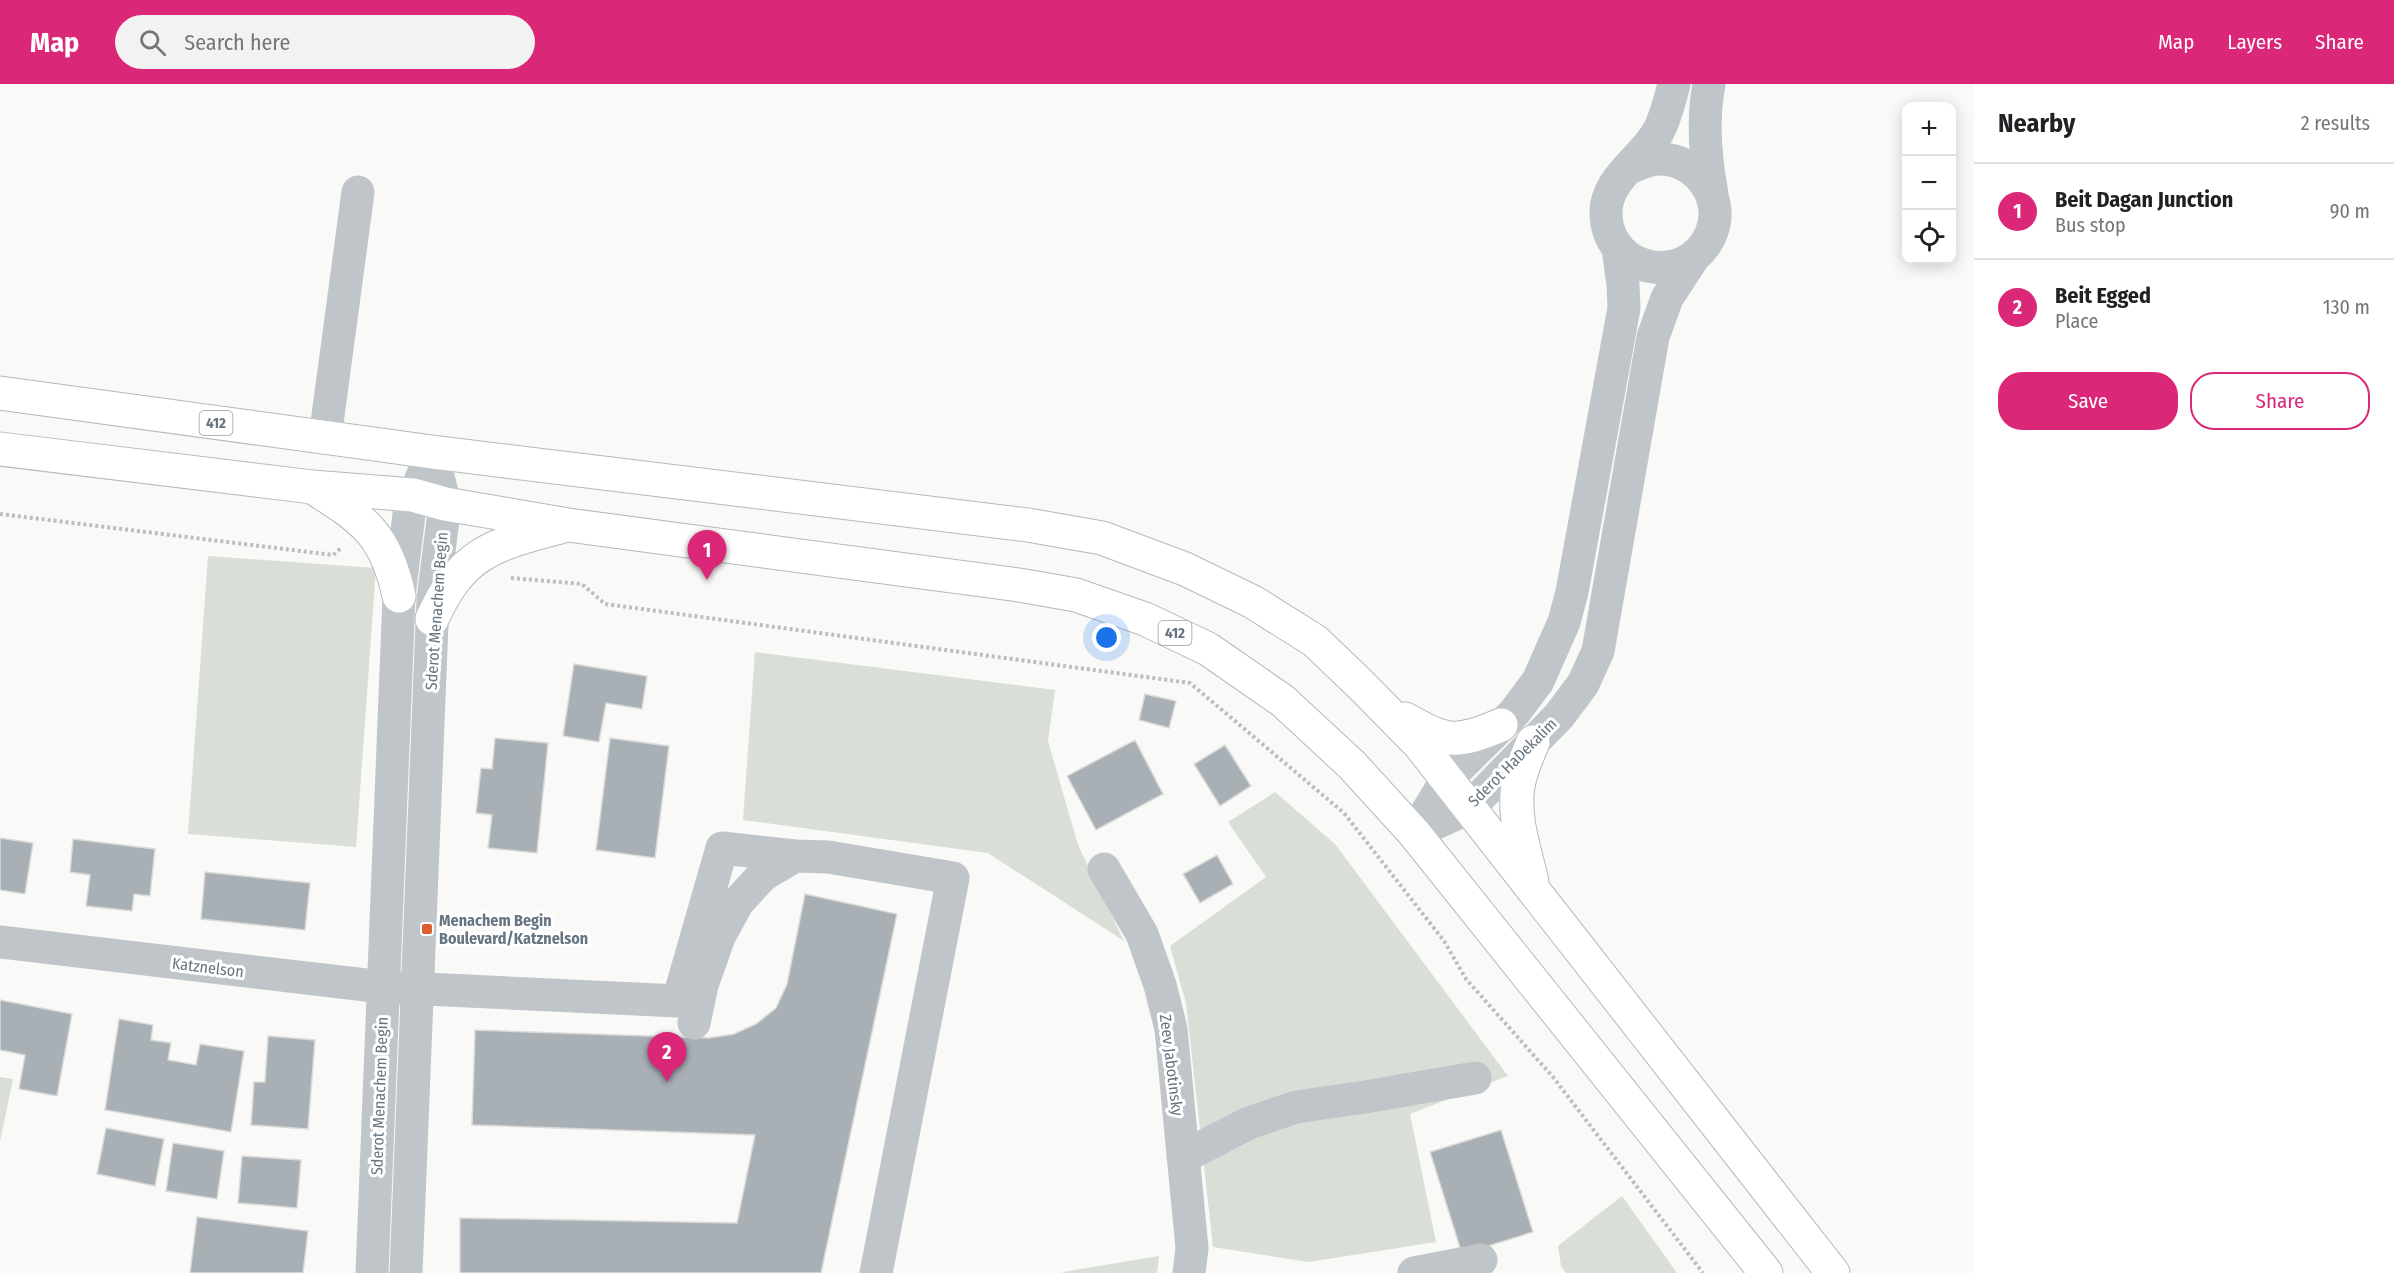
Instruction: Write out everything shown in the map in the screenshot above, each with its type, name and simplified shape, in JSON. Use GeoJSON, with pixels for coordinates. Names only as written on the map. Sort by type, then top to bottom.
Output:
{"type":"FeatureCollection","features":[{"type":"Feature","properties":{"kind":"main road","name":"412"},"geometry":{"type":"LineString","coordinates":[[0,393],[432,452],[1028,525],[1102,538],[1185,569],[1253,602],[1314,641],[1383,706],[1420,745],[1833,1273]]}},
{"type":"Feature","properties":{"kind":"main road","name":"412"},"geometry":{"type":"LineString","coordinates":[[0,449],[312,487],[413,495],[445,504],[568,525],[1019,585],[1076,595],[1145,619],[1208,649],[1283,701],[1352,765],[1414,832],[1766,1273]]}},
{"type":"Feature","properties":{"kind":"main road"},"geometry":{"type":"LineString","coordinates":[[312,487],[366,524],[382,543],[394,573],[399,596]]}},
{"type":"Feature","properties":{"kind":"main road"},"geometry":{"type":"LineString","coordinates":[[432,619],[444,593],[457,575],[480,555],[507,541],[568,525]]}},
{"type":"Feature","properties":{"kind":"main road"},"geometry":{"type":"LineString","coordinates":[[1383,706],[1434,735],[1450,740],[1471,737],[1501,725]]}},
{"type":"Feature","properties":{"kind":"main road"},"geometry":{"type":"LineString","coordinates":[[1533,742],[1523,767],[1517,794],[1518,819],[1533,890]]}},
{"type":"Feature","properties":{"kind":"street"},"geometry":{"type":"LineString","coordinates":[[1674,84],[1666,113],[1657,133],[1630,168],[1617,180],[1608,196],[1606,214],[1609,232],[1617,247],[1631,260],[1653,267],[1676,267],[1693,258],[1705,246],[1713,229],[1715,211],[1705,159],[1704,129],[1709,84]]}},
{"type":"Feature","properties":{"kind":"street"},"geometry":{"type":"LineString","coordinates":[[1630,168],[1646,160],[1675,161],[1688,166],[1702,178],[1712,194]]}},
{"type":"Feature","properties":{"kind":"street"},"geometry":{"type":"LineString","coordinates":[[325,438],[358,192]]}},
{"type":"Feature","properties":{"kind":"street","name":"Sderot HaDekalim"},"geometry":{"type":"LineString","coordinates":[[1414,832],[1447,779],[1514,713],[1538,681],[1564,622],[1572,592],[1624,308],[1617,247]]}},
{"type":"Feature","properties":{"kind":"street","name":"Sderot HaDekalim"},"geometry":{"type":"LineString","coordinates":[[1414,832],[1469,808],[1559,716],[1582,684],[1598,651],[1653,337],[1667,298],[1693,258]]}},
{"type":"Feature","properties":{"kind":"street","name":"Sderot Menachem Begin"},"geometry":{"type":"LineString","coordinates":[[372,1273],[399,596],[410,506],[432,452]]}},
{"type":"Feature","properties":{"kind":"street","name":"Sderot Menachem Begin"},"geometry":{"type":"LineString","coordinates":[[406,1273],[432,619],[445,504],[432,452]]}},
{"type":"Feature","properties":{"kind":"street","name":"Katznelson"},"geometry":{"type":"LineString","coordinates":[[0,942],[384,987],[678,1001],[722,848],[795,856]]}},
{"type":"Feature","properties":{"kind":"street"},"geometry":{"type":"LineString","coordinates":[[694,1023],[702,985],[719,937],[738,902],[764,875],[795,856],[828,857],[953,878],[876,1273]]}},
{"type":"Feature","properties":{"kind":"street","name":"Zeev Jabotinsky"},"geometry":{"type":"LineString","coordinates":[[1104,869],[1142,934],[1160,985],[1171,1029],[1196,1271]]}},
{"type":"Feature","properties":{"kind":"street"},"geometry":{"type":"LineString","coordinates":[[1183,1157],[1249,1123],[1296,1107],[1475,1078]]}},
{"type":"Feature","properties":{"kind":"street"},"geometry":{"type":"LineString","coordinates":[[1414,1273],[1481,1260]]}},
{"type":"Feature","properties":{"kind":"path"},"geometry":{"type":"LineString","coordinates":[[0,514],[333,555],[366,524]]}},
{"type":"Feature","properties":{"kind":"path"},"geometry":{"type":"LineString","coordinates":[[480,555],[500,577],[582,584],[605,604],[1190,683],[1344,813],[1444,941],[1466,979],[1553,1077],[1703,1273]]}},
{"type":"Feature","properties":{"kind":"shaded area"},"geometry":{"type":"Polygon","coordinates":[[[208,556],[376,568],[356,847],[188,834],[208,556]]]}},
{"type":"Feature","properties":{"kind":"shaded area"},"geometry":{"type":"Polygon","coordinates":[[[755,652],[1055,690],[1048,741],[1078,845],[1124,941],[988,853],[743,820],[755,652]]]}},
{"type":"Feature","properties":{"kind":"shaded area"},"geometry":{"type":"Polygon","coordinates":[[[1275,792],[1335,844],[1508,1076],[1410,1114],[1436,1242],[1309,1262],[1213,1247],[1186,1003],[1170,946],[1266,877],[1228,822],[1275,792]]]}},
{"type":"Feature","properties":{"kind":"shaded area"},"geometry":{"type":"Polygon","coordinates":[[[0,1077],[13,1079],[0,1141],[0,1077]]]}},
{"type":"Feature","properties":{"kind":"shaded area"},"geometry":{"type":"Polygon","coordinates":[[[1622,1196],[1677,1273],[1566,1273],[1561,1266],[1558,1246],[1622,1196]]]}},
{"type":"Feature","properties":{"kind":"shaded area"},"geometry":{"type":"Polygon","coordinates":[[[1159,1256],[1157,1273],[1063,1273],[1063,1272],[1159,1256]]]}},
{"type":"Feature","properties":{"kind":"building"},"geometry":{"type":"Polygon","coordinates":[[[574,664],[647,676],[642,709],[606,703],[599,742],[563,736],[574,664]]]}},
{"type":"Feature","properties":{"kind":"building"},"geometry":{"type":"Polygon","coordinates":[[[1145,694],[1176,701],[1169,728],[1139,720],[1145,694]]]}},
{"type":"Feature","properties":{"kind":"building"},"geometry":{"type":"Polygon","coordinates":[[[495,738],[548,743],[537,853],[488,848],[492,815],[476,813],[481,768],[492,769],[495,738]]]}},
{"type":"Feature","properties":{"kind":"building"},"geometry":{"type":"Polygon","coordinates":[[[610,738],[669,746],[655,858],[596,850],[610,738]]]}},
{"type":"Feature","properties":{"kind":"building"},"geometry":{"type":"Polygon","coordinates":[[[1135,740],[1163,794],[1096,830],[1067,776],[1135,740]]]}},
{"type":"Feature","properties":{"kind":"building"},"geometry":{"type":"Polygon","coordinates":[[[1225,745],[1251,786],[1220,806],[1194,764],[1225,745]]]}},
{"type":"Feature","properties":{"kind":"building"},"geometry":{"type":"Polygon","coordinates":[[[0,838],[33,843],[25,894],[0,890],[0,838]]]}},
{"type":"Feature","properties":{"kind":"building"},"geometry":{"type":"Polygon","coordinates":[[[73,839],[155,849],[150,896],[134,894],[132,911],[86,906],[90,875],[70,872],[73,839]]]}},
{"type":"Feature","properties":{"kind":"building"},"geometry":{"type":"Polygon","coordinates":[[[1217,855],[1233,884],[1200,903],[1183,874],[1217,855]]]}},
{"type":"Feature","properties":{"kind":"building"},"geometry":{"type":"Polygon","coordinates":[[[205,872],[310,883],[305,930],[201,919],[205,872]]]}},
{"type":"Feature","properties":{"kind":"building"},"geometry":{"type":"Polygon","coordinates":[[[805,894],[897,914],[821,1273],[460,1273],[460,1218],[737,1223],[755,1135],[472,1125],[475,1030],[709,1038],[734,1034],[756,1024],[776,1008],[787,984],[805,894]]]}},
{"type":"Feature","properties":{"kind":"building"},"geometry":{"type":"Polygon","coordinates":[[[0,1000],[72,1014],[57,1096],[19,1089],[25,1055],[0,1050],[0,1000]]]}},
{"type":"Feature","properties":{"kind":"building"},"geometry":{"type":"Polygon","coordinates":[[[119,1019],[153,1025],[151,1040],[171,1043],[168,1060],[196,1065],[200,1044],[244,1051],[231,1132],[105,1110],[119,1019]]]}},
{"type":"Feature","properties":{"kind":"building"},"geometry":{"type":"Polygon","coordinates":[[[268,1036],[315,1040],[308,1129],[251,1125],[254,1082],[265,1082],[268,1036]]]}},
{"type":"Feature","properties":{"kind":"building"},"geometry":{"type":"Polygon","coordinates":[[[106,1128],[164,1139],[155,1186],[97,1174],[106,1128]]]}},
{"type":"Feature","properties":{"kind":"building"},"geometry":{"type":"Polygon","coordinates":[[[1501,1130],[1533,1232],[1462,1254],[1430,1152],[1501,1130]]]}},
{"type":"Feature","properties":{"kind":"building"},"geometry":{"type":"Polygon","coordinates":[[[173,1143],[224,1151],[217,1199],[166,1191],[173,1143]]]}},
{"type":"Feature","properties":{"kind":"building"},"geometry":{"type":"Polygon","coordinates":[[[242,1156],[301,1160],[297,1208],[238,1203],[242,1156]]]}},
{"type":"Feature","properties":{"kind":"building"},"geometry":{"type":"Polygon","coordinates":[[[197,1217],[308,1231],[303,1273],[190,1273],[197,1217]]]}},
{"type":"Feature","properties":{"kind":"place","name":"Beit Dagan Junction"},"geometry":{"type":"Point","coordinates":[707,580]}},
{"type":"Feature","properties":{"kind":"place","name":"Menachem Begin Boulevard/Katznelson"},"geometry":{"type":"Point","coordinates":[427,929]}},
{"type":"Feature","properties":{"kind":"place","name":"Beit Egged"},"geometry":{"type":"Point","coordinates":[667,1082]}}]}
